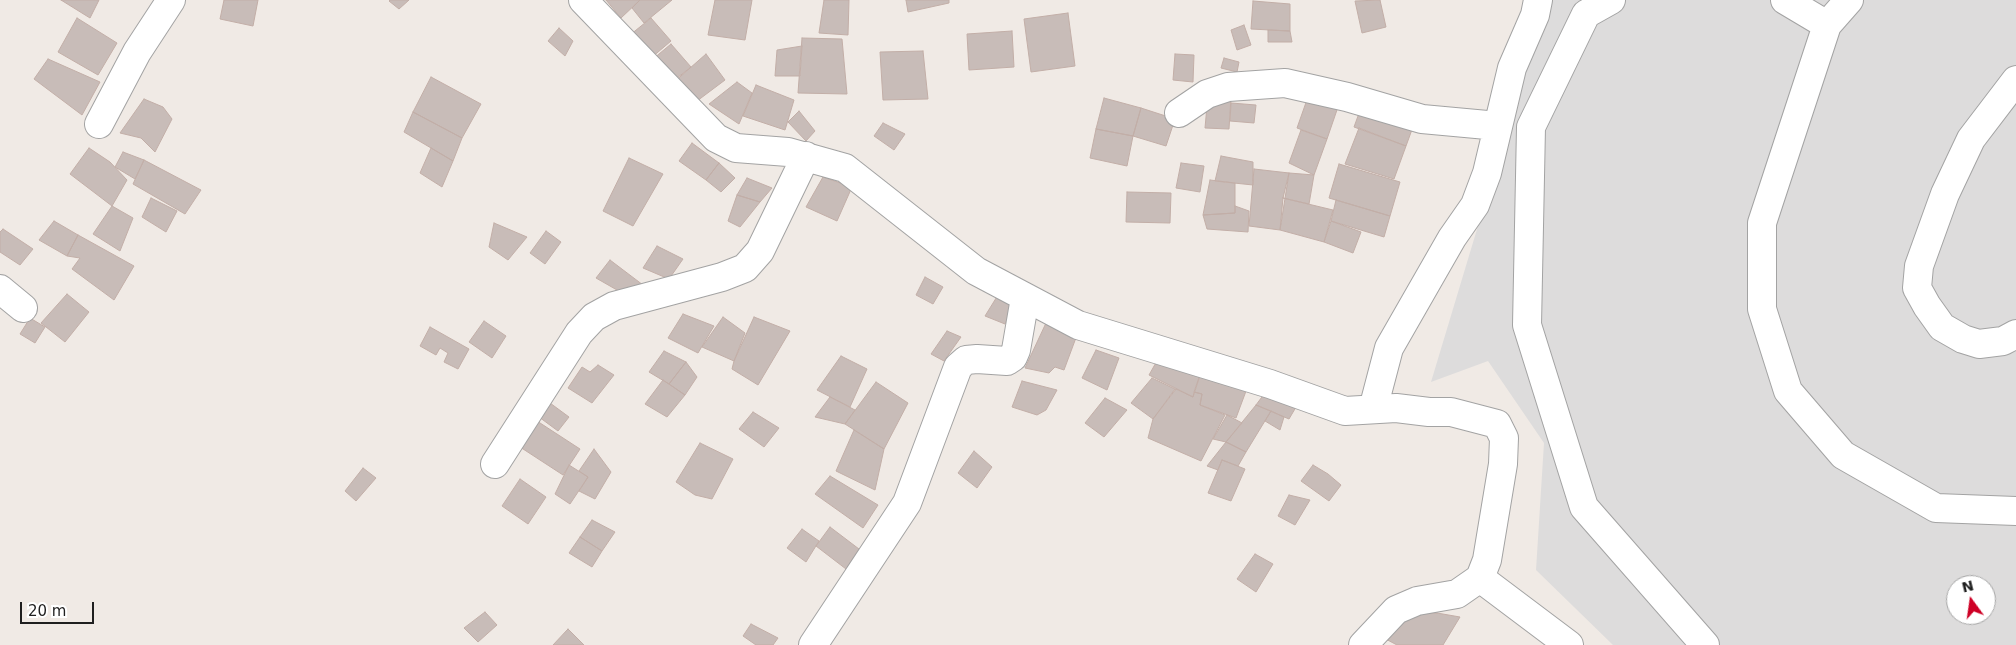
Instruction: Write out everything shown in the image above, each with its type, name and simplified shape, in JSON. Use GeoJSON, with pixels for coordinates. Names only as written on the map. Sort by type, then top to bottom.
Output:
{"type":"FeatureCollection","features":[{"type":"Feature","properties":{"kind":"street"},"geometry":{"type":"LineString","coordinates":[[98,124],[137,52],[172,0]]}},
{"type":"Feature","properties":{"kind":"street"},"geometry":{"type":"LineString","coordinates":[[583,0],[716,138],[736,148],[788,152],[845,168],[976,271],[1078,325],[1270,384],[1345,411],[1396,408],[1429,412],[1451,412],[1497,424],[1504,438],[1503,464],[1487,560],[1480,578],[1457,594],[1417,601],[1396,610],[1363,645]]}},
{"type":"Feature","properties":{"kind":"street"},"geometry":{"type":"LineString","coordinates":[[1373,409],[1389,348],[1447,246],[1475,205],[1487,173],[1512,68],[1535,15],[1538,0]]}},
{"type":"Feature","properties":{"kind":"street"},"geometry":{"type":"LineString","coordinates":[[1611,0],[1586,14],[1532,127],[1527,325],[1584,507],[1705,645]]}},
{"type":"Feature","properties":{"kind":"street"},"geometry":{"type":"LineString","coordinates":[[1786,0],[1827,25]]}},
{"type":"Feature","properties":{"kind":"street"},"geometry":{"type":"LineString","coordinates":[[1849,0],[1827,25],[1762,223],[1762,309],[1788,391],[1843,455],[1936,508],[2016,512]]}},
{"type":"Feature","properties":{"kind":"street"},"geometry":{"type":"LineString","coordinates":[[2016,80],[1971,139],[1952,178],[1919,266],[1917,288],[1942,327],[1963,339],[1979,344],[2002,341],[2016,334]]}},
{"type":"Feature","properties":{"kind":"street"},"geometry":{"type":"LineString","coordinates":[[1179,113],[1208,94],[1228,87],[1285,83],[1347,97],[1422,119],[1498,126]]}},
{"type":"Feature","properties":{"kind":"street"},"geometry":{"type":"LineString","coordinates":[[495,464],[579,333],[594,317],[614,306],[722,278],[745,268],[760,251],[806,156]]}},
{"type":"Feature","properties":{"kind":"street"},"geometry":{"type":"LineString","coordinates":[[0,289],[22,308]]}},
{"type":"Feature","properties":{"kind":"street"},"geometry":{"type":"LineString","coordinates":[[813,645],[906,503],[958,367],[966,360],[977,358],[1008,361],[1013,357],[1016,350],[1025,298]]}},
{"type":"Feature","properties":{"kind":"street"},"geometry":{"type":"LineString","coordinates":[[1480,578],[1569,645]]}},
{"type":"Feature","properties":{"kind":"shaded area"},"geometry":{"type":"Polygon","coordinates":[[[1546,0],[2016,0],[2016,645],[1613,645],[1536,570],[1544,443],[1488,361],[1431,382],[1546,0]]]}},
{"type":"Feature","properties":{"kind":"building"},"geometry":{"type":"Polygon","coordinates":[[[61,0],[99,0],[90,18],[61,0]]]}},
{"type":"Feature","properties":{"kind":"building"},"geometry":{"type":"Polygon","coordinates":[[[224,0],[258,0],[253,26],[220,19],[224,0]]]}},
{"type":"Feature","properties":{"kind":"building"},"geometry":{"type":"Polygon","coordinates":[[[390,0],[409,0],[399,9],[390,0]]]}},
{"type":"Feature","properties":{"kind":"building"},"geometry":{"type":"Polygon","coordinates":[[[606,0],[640,0],[621,18],[606,0]]]}},
{"type":"Feature","properties":{"kind":"building"},"geometry":{"type":"Polygon","coordinates":[[[640,0],[672,0],[644,23],[632,8],[640,0]]]}},
{"type":"Feature","properties":{"kind":"building"},"geometry":{"type":"Polygon","coordinates":[[[715,0],[752,0],[745,40],[708,35],[715,0]]]}},
{"type":"Feature","properties":{"kind":"building"},"geometry":{"type":"Polygon","coordinates":[[[824,0],[849,0],[848,35],[819,33],[824,0]]]}},
{"type":"Feature","properties":{"kind":"building"},"geometry":{"type":"Polygon","coordinates":[[[906,0],[949,0],[949,3],[908,12],[906,0]]]}},
{"type":"Feature","properties":{"kind":"building"},"geometry":{"type":"Polygon","coordinates":[[[1380,0],[1386,27],[1362,33],[1355,1],[1380,0]]]}},
{"type":"Feature","properties":{"kind":"building"},"geometry":{"type":"Polygon","coordinates":[[[1253,1],[1290,4],[1290,31],[1251,29],[1253,1]]]}},
{"type":"Feature","properties":{"kind":"building"},"geometry":{"type":"Polygon","coordinates":[[[1068,13],[1075,66],[1031,72],[1024,19],[1068,13]]]}},
{"type":"Feature","properties":{"kind":"building"},"geometry":{"type":"Polygon","coordinates":[[[77,18],[117,43],[98,75],[58,52],[77,18]]]}},
{"type":"Feature","properties":{"kind":"building"},"geometry":{"type":"Polygon","coordinates":[[[651,18],[671,41],[651,58],[630,35],[651,18]]]}},
{"type":"Feature","properties":{"kind":"building"},"geometry":{"type":"Polygon","coordinates":[[[1244,25],[1251,45],[1237,50],[1231,30],[1244,25]]]}},
{"type":"Feature","properties":{"kind":"building"},"geometry":{"type":"Polygon","coordinates":[[[559,28],[573,41],[565,56],[548,41],[559,28]]]}},
{"type":"Feature","properties":{"kind":"building"},"geometry":{"type":"Polygon","coordinates":[[[1268,30],[1290,31],[1292,42],[1268,42],[1268,30]]]}},
{"type":"Feature","properties":{"kind":"building"},"geometry":{"type":"Polygon","coordinates":[[[1012,31],[1014,67],[969,70],[967,34],[1012,31]]]}},
{"type":"Feature","properties":{"kind":"building"},"geometry":{"type":"Polygon","coordinates":[[[802,38],[842,39],[847,94],[798,93],[802,38]]]}},
{"type":"Feature","properties":{"kind":"building"},"geometry":{"type":"Polygon","coordinates":[[[671,44],[691,67],[672,82],[653,59],[671,44]]]}},
{"type":"Feature","properties":{"kind":"building"},"geometry":{"type":"Polygon","coordinates":[[[802,46],[800,76],[775,76],[777,50],[802,46]]]}},
{"type":"Feature","properties":{"kind":"building"},"geometry":{"type":"Polygon","coordinates":[[[923,51],[928,99],[883,100],[880,52],[923,51]]]}},
{"type":"Feature","properties":{"kind":"building"},"geometry":{"type":"Polygon","coordinates":[[[706,54],[725,80],[693,104],[673,83],[706,54]]]}},
{"type":"Feature","properties":{"kind":"building"},"geometry":{"type":"Polygon","coordinates":[[[1175,54],[1194,55],[1193,82],[1173,80],[1175,54]]]}},
{"type":"Feature","properties":{"kind":"building"},"geometry":{"type":"Polygon","coordinates":[[[1224,58],[1239,62],[1237,72],[1221,68],[1224,58]]]}},
{"type":"Feature","properties":{"kind":"building"},"geometry":{"type":"Polygon","coordinates":[[[48,59],[100,82],[82,115],[34,79],[48,59]]]}},
{"type":"Feature","properties":{"kind":"building"},"geometry":{"type":"Polygon","coordinates":[[[431,77],[481,104],[462,138],[413,112],[431,77]]]}},
{"type":"Feature","properties":{"kind":"building"},"geometry":{"type":"Polygon","coordinates":[[[737,82],[752,93],[739,124],[709,104],[737,82]]]}},
{"type":"Feature","properties":{"kind":"building"},"geometry":{"type":"Polygon","coordinates":[[[756,85],[794,100],[785,130],[743,116],[756,85]]]}},
{"type":"Feature","properties":{"kind":"building"},"geometry":{"type":"Polygon","coordinates":[[[1309,94],[1339,104],[1327,139],[1297,128],[1309,94]]]}},
{"type":"Feature","properties":{"kind":"building"},"geometry":{"type":"Polygon","coordinates":[[[1208,95],[1231,97],[1229,129],[1205,128],[1208,95]]]}},
{"type":"Feature","properties":{"kind":"building"},"geometry":{"type":"Polygon","coordinates":[[[1104,98],[1141,108],[1133,136],[1096,129],[1104,98]]]}},
{"type":"Feature","properties":{"kind":"building"},"geometry":{"type":"Polygon","coordinates":[[[144,99],[163,107],[172,119],[155,152],[141,138],[120,133],[144,99]]]}},
{"type":"Feature","properties":{"kind":"building"},"geometry":{"type":"Polygon","coordinates":[[[1231,103],[1256,105],[1254,123],[1230,121],[1231,103]]]}},
{"type":"Feature","properties":{"kind":"building"},"geometry":{"type":"Polygon","coordinates":[[[1362,105],[1414,124],[1406,146],[1354,127],[1362,105]]]}},
{"type":"Feature","properties":{"kind":"building"},"geometry":{"type":"Polygon","coordinates":[[[1141,108],[1175,119],[1166,146],[1133,136],[1141,108]]]}},
{"type":"Feature","properties":{"kind":"building"},"geometry":{"type":"Polygon","coordinates":[[[799,111],[815,131],[806,141],[788,122],[799,111]]]}},
{"type":"Feature","properties":{"kind":"building"},"geometry":{"type":"Polygon","coordinates":[[[413,112],[462,138],[453,161],[404,132],[413,112]]]}},
{"type":"Feature","properties":{"kind":"building"},"geometry":{"type":"Polygon","coordinates":[[[883,123],[905,134],[894,150],[874,136],[883,123]]]}},
{"type":"Feature","properties":{"kind":"building"},"geometry":{"type":"Polygon","coordinates":[[[1359,128],[1406,146],[1394,179],[1345,164],[1359,128]]]}},
{"type":"Feature","properties":{"kind":"building"},"geometry":{"type":"Polygon","coordinates":[[[1096,129],[1133,136],[1127,166],[1090,158],[1096,129]]]}},
{"type":"Feature","properties":{"kind":"building"},"geometry":{"type":"Polygon","coordinates":[[[1301,130],[1327,139],[1314,175],[1289,163],[1301,130]]]}},
{"type":"Feature","properties":{"kind":"building"},"geometry":{"type":"Polygon","coordinates":[[[692,143],[719,163],[706,180],[679,161],[692,143]]]}},
{"type":"Feature","properties":{"kind":"building"},"geometry":{"type":"Polygon","coordinates":[[[89,148],[110,162],[127,180],[112,206],[70,174],[89,148]]]}},
{"type":"Feature","properties":{"kind":"building"},"geometry":{"type":"Polygon","coordinates":[[[431,148],[453,161],[442,187],[420,173],[431,148]]]}},
{"type":"Feature","properties":{"kind":"building"},"geometry":{"type":"Polygon","coordinates":[[[123,152],[144,160],[135,179],[115,167],[123,152]]]}},
{"type":"Feature","properties":{"kind":"building"},"geometry":{"type":"Polygon","coordinates":[[[1221,156],[1253,162],[1253,185],[1215,181],[1221,156]]]}},
{"type":"Feature","properties":{"kind":"building"},"geometry":{"type":"Polygon","coordinates":[[[629,158],[663,174],[633,226],[603,211],[629,158]]]}},
{"type":"Feature","properties":{"kind":"building"},"geometry":{"type":"Polygon","coordinates":[[[144,160],[201,190],[185,214],[133,184],[144,160]]]}},
{"type":"Feature","properties":{"kind":"building"},"geometry":{"type":"Polygon","coordinates":[[[719,163],[735,178],[721,192],[706,180],[719,163]]]}},
{"type":"Feature","properties":{"kind":"building"},"geometry":{"type":"Polygon","coordinates":[[[1181,163],[1204,166],[1200,192],[1176,188],[1181,163]]]}},
{"type":"Feature","properties":{"kind":"building"},"geometry":{"type":"Polygon","coordinates":[[[1339,164],[1400,182],[1390,216],[1329,198],[1339,164]]]}},
{"type":"Feature","properties":{"kind":"building"},"geometry":{"type":"Polygon","coordinates":[[[1254,169],[1289,173],[1280,230],[1249,226],[1254,169]]]}},
{"type":"Feature","properties":{"kind":"building"},"geometry":{"type":"Polygon","coordinates":[[[1289,173],[1314,175],[1309,204],[1283,198],[1289,173]]]}},
{"type":"Feature","properties":{"kind":"building"},"geometry":{"type":"Polygon","coordinates":[[[823,177],[852,187],[837,221],[806,207],[823,177]]]}},
{"type":"Feature","properties":{"kind":"building"},"geometry":{"type":"Polygon","coordinates":[[[747,178],[772,188],[760,202],[737,195],[747,178]]]}},
{"type":"Feature","properties":{"kind":"building"},"geometry":{"type":"Polygon","coordinates":[[[1210,180],[1235,183],[1235,213],[1203,215],[1210,180]]]}},
{"type":"Feature","properties":{"kind":"building"},"geometry":{"type":"Polygon","coordinates":[[[1127,192],[1171,193],[1170,223],[1126,222],[1127,192]]]}},
{"type":"Feature","properties":{"kind":"building"},"geometry":{"type":"Polygon","coordinates":[[[737,195],[760,202],[740,227],[728,221],[737,195]]]}},
{"type":"Feature","properties":{"kind":"building"},"geometry":{"type":"Polygon","coordinates":[[[151,198],[177,211],[166,232],[142,217],[151,198]]]}},
{"type":"Feature","properties":{"kind":"building"},"geometry":{"type":"Polygon","coordinates":[[[1283,198],[1333,210],[1324,242],[1280,230],[1283,198]]]}},
{"type":"Feature","properties":{"kind":"building"},"geometry":{"type":"Polygon","coordinates":[[[1336,200],[1390,216],[1384,237],[1331,221],[1336,200]]]}},
{"type":"Feature","properties":{"kind":"building"},"geometry":{"type":"Polygon","coordinates":[[[112,206],[133,218],[120,251],[93,234],[112,206]]]}},
{"type":"Feature","properties":{"kind":"building"},"geometry":{"type":"Polygon","coordinates":[[[1235,206],[1249,211],[1248,232],[1207,229],[1203,215],[1235,213],[1235,206]]]}},
{"type":"Feature","properties":{"kind":"building"},"geometry":{"type":"Polygon","coordinates":[[[54,221],[78,235],[67,256],[39,240],[54,221]]]}},
{"type":"Feature","properties":{"kind":"building"},"geometry":{"type":"Polygon","coordinates":[[[1331,221],[1361,232],[1353,253],[1324,242],[1331,221]]]}},
{"type":"Feature","properties":{"kind":"building"},"geometry":{"type":"Polygon","coordinates":[[[494,223],[527,237],[508,260],[489,247],[494,223]]]}},
{"type":"Feature","properties":{"kind":"building"},"geometry":{"type":"Polygon","coordinates":[[[3,229],[33,249],[20,265],[0,252],[0,232],[3,229]]]}},
{"type":"Feature","properties":{"kind":"building"},"geometry":{"type":"Polygon","coordinates":[[[546,231],[561,242],[545,264],[530,253],[546,231]]]}},
{"type":"Feature","properties":{"kind":"building"},"geometry":{"type":"Polygon","coordinates":[[[78,235],[134,266],[114,300],[72,269],[80,258],[67,256],[78,235]]]}},
{"type":"Feature","properties":{"kind":"building"},"geometry":{"type":"Polygon","coordinates":[[[657,246],[683,259],[669,279],[643,268],[657,246]]]}},
{"type":"Feature","properties":{"kind":"building"},"geometry":{"type":"Polygon","coordinates":[[[610,260],[643,285],[631,298],[596,278],[610,260]]]}},
{"type":"Feature","properties":{"kind":"building"},"geometry":{"type":"Polygon","coordinates":[[[925,277],[943,287],[933,304],[916,295],[925,277]]]}},
{"type":"Feature","properties":{"kind":"building"},"geometry":{"type":"Polygon","coordinates":[[[67,294],[89,312],[65,342],[41,323],[67,294]]]}},
{"type":"Feature","properties":{"kind":"building"},"geometry":{"type":"Polygon","coordinates":[[[998,295],[1015,304],[1005,324],[985,316],[998,295]]]}},
{"type":"Feature","properties":{"kind":"building"},"geometry":{"type":"Polygon","coordinates":[[[683,314],[714,326],[698,353],[668,338],[683,314]]]}},
{"type":"Feature","properties":{"kind":"building"},"geometry":{"type":"Polygon","coordinates":[[[723,317],[745,333],[734,361],[702,347],[723,317]]]}},
{"type":"Feature","properties":{"kind":"building"},"geometry":{"type":"Polygon","coordinates":[[[754,317],[790,331],[758,385],[732,369],[754,317]]]}},
{"type":"Feature","properties":{"kind":"building"},"geometry":{"type":"Polygon","coordinates":[[[30,318],[45,327],[35,343],[20,334],[30,318]]]}},
{"type":"Feature","properties":{"kind":"building"},"geometry":{"type":"Polygon","coordinates":[[[484,321],[506,336],[492,358],[469,342],[484,321]]]}},
{"type":"Feature","properties":{"kind":"building"},"geometry":{"type":"Polygon","coordinates":[[[1046,323],[1077,335],[1064,370],[1055,367],[1049,373],[1025,368],[1046,323]]]}},
{"type":"Feature","properties":{"kind":"building"},"geometry":{"type":"Polygon","coordinates":[[[430,327],[469,349],[458,369],[444,362],[448,353],[440,348],[436,355],[420,346],[430,327]]]}},
{"type":"Feature","properties":{"kind":"building"},"geometry":{"type":"Polygon","coordinates":[[[947,331],[961,337],[944,361],[931,354],[947,331]]]}},
{"type":"Feature","properties":{"kind":"building"},"geometry":{"type":"Polygon","coordinates":[[[1096,350],[1119,358],[1107,390],[1082,378],[1096,350]]]}},
{"type":"Feature","properties":{"kind":"building"},"geometry":{"type":"Polygon","coordinates":[[[664,351],[686,362],[669,384],[649,372],[664,351]]]}},
{"type":"Feature","properties":{"kind":"building"},"geometry":{"type":"Polygon","coordinates":[[[1162,352],[1203,366],[1193,397],[1149,375],[1162,352]]]}},
{"type":"Feature","properties":{"kind":"building"},"geometry":{"type":"Polygon","coordinates":[[[841,356],[867,369],[850,407],[817,390],[841,356]]]}},
{"type":"Feature","properties":{"kind":"building"},"geometry":{"type":"Polygon","coordinates":[[[686,362],[697,377],[685,395],[669,384],[686,362]]]}},
{"type":"Feature","properties":{"kind":"building"},"geometry":{"type":"Polygon","coordinates":[[[598,365],[614,375],[592,403],[568,388],[582,367],[590,372],[598,365]]]}},
{"type":"Feature","properties":{"kind":"building"},"geometry":{"type":"Polygon","coordinates":[[[1203,366],[1249,383],[1236,418],[1200,405],[1202,394],[1194,392],[1203,366]]]}},
{"type":"Feature","properties":{"kind":"building"},"geometry":{"type":"Polygon","coordinates":[[[1152,378],[1175,389],[1153,419],[1131,403],[1152,378]]]}},
{"type":"Feature","properties":{"kind":"building"},"geometry":{"type":"Polygon","coordinates":[[[663,380],[685,395],[667,417],[645,404],[663,380]]]}},
{"type":"Feature","properties":{"kind":"building"},"geometry":{"type":"Polygon","coordinates":[[[1022,381],[1057,390],[1046,410],[1037,415],[1012,407],[1022,381]]]}},
{"type":"Feature","properties":{"kind":"building"},"geometry":{"type":"Polygon","coordinates":[[[876,382],[908,403],[884,449],[845,424],[876,382]]]}},
{"type":"Feature","properties":{"kind":"building"},"geometry":{"type":"Polygon","coordinates":[[[1270,386],[1299,402],[1289,419],[1256,405],[1270,386]]]}},
{"type":"Feature","properties":{"kind":"building"},"geometry":{"type":"Polygon","coordinates":[[[1176,389],[1193,397],[1194,392],[1202,394],[1200,405],[1225,415],[1201,461],[1148,438],[1153,419],[1176,389]]]}},
{"type":"Feature","properties":{"kind":"building"},"geometry":{"type":"Polygon","coordinates":[[[830,397],[855,410],[845,424],[815,417],[830,397]]]}},
{"type":"Feature","properties":{"kind":"building"},"geometry":{"type":"Polygon","coordinates":[[[1105,398],[1127,410],[1104,437],[1085,423],[1105,398]]]}},
{"type":"Feature","properties":{"kind":"building"},"geometry":{"type":"Polygon","coordinates":[[[550,403],[569,417],[558,431],[539,417],[550,403]]]}},
{"type":"Feature","properties":{"kind":"building"},"geometry":{"type":"Polygon","coordinates":[[[1256,405],[1271,411],[1246,452],[1226,442],[1256,405]]]}},
{"type":"Feature","properties":{"kind":"building"},"geometry":{"type":"Polygon","coordinates":[[[1271,411],[1284,417],[1280,430],[1265,421],[1271,411]]]}},
{"type":"Feature","properties":{"kind":"building"},"geometry":{"type":"Polygon","coordinates":[[[753,412],[779,428],[764,447],[739,429],[753,412]]]}},
{"type":"Feature","properties":{"kind":"building"},"geometry":{"type":"Polygon","coordinates":[[[1227,415],[1242,423],[1226,442],[1213,439],[1227,415]]]}},
{"type":"Feature","properties":{"kind":"building"},"geometry":{"type":"Polygon","coordinates":[[[537,421],[580,449],[563,475],[520,447],[537,421]]]}},
{"type":"Feature","properties":{"kind":"building"},"geometry":{"type":"Polygon","coordinates":[[[854,430],[884,449],[875,490],[836,471],[854,430]]]}},
{"type":"Feature","properties":{"kind":"building"},"geometry":{"type":"Polygon","coordinates":[[[1226,442],[1246,452],[1238,466],[1222,460],[1218,470],[1207,466],[1226,442]]]}},
{"type":"Feature","properties":{"kind":"building"},"geometry":{"type":"Polygon","coordinates":[[[700,443],[733,459],[712,499],[695,495],[676,482],[700,443]]]}},
{"type":"Feature","properties":{"kind":"building"},"geometry":{"type":"Polygon","coordinates":[[[594,449],[611,472],[595,499],[579,491],[588,477],[579,471],[594,449]]]}},
{"type":"Feature","properties":{"kind":"building"},"geometry":{"type":"Polygon","coordinates":[[[974,451],[992,467],[977,488],[958,473],[974,451]]]}},
{"type":"Feature","properties":{"kind":"building"},"geometry":{"type":"Polygon","coordinates":[[[1222,460],[1245,469],[1231,501],[1208,493],[1222,460]]]}},
{"type":"Feature","properties":{"kind":"building"},"geometry":{"type":"Polygon","coordinates":[[[569,465],[588,477],[570,504],[555,494],[569,465]]]}},
{"type":"Feature","properties":{"kind":"building"},"geometry":{"type":"Polygon","coordinates":[[[1313,465],[1341,485],[1329,501],[1301,481],[1313,465]]]}},
{"type":"Feature","properties":{"kind":"building"},"geometry":{"type":"Polygon","coordinates":[[[363,468],[376,478],[356,501],[345,491],[363,468]]]}},
{"type":"Feature","properties":{"kind":"building"},"geometry":{"type":"Polygon","coordinates":[[[830,476],[878,505],[863,528],[815,494],[830,476]]]}},
{"type":"Feature","properties":{"kind":"building"},"geometry":{"type":"Polygon","coordinates":[[[520,479],[546,497],[528,524],[502,506],[520,479]]]}},
{"type":"Feature","properties":{"kind":"building"},"geometry":{"type":"Polygon","coordinates":[[[1289,495],[1310,500],[1295,525],[1278,516],[1289,495]]]}},
{"type":"Feature","properties":{"kind":"building"},"geometry":{"type":"Polygon","coordinates":[[[592,520],[615,532],[602,551],[580,537],[592,520]]]}},
{"type":"Feature","properties":{"kind":"building"},"geometry":{"type":"Polygon","coordinates":[[[830,527],[859,549],[846,569],[816,546],[830,527]]]}},
{"type":"Feature","properties":{"kind":"building"},"geometry":{"type":"Polygon","coordinates":[[[802,529],[819,541],[806,562],[787,548],[802,529]]]}},
{"type":"Feature","properties":{"kind":"building"},"geometry":{"type":"Polygon","coordinates":[[[580,537],[602,551],[592,567],[569,553],[580,537]]]}},
{"type":"Feature","properties":{"kind":"building"},"geometry":{"type":"Polygon","coordinates":[[[1255,554],[1273,564],[1256,592],[1237,579],[1255,554]]]}},
{"type":"Feature","properties":{"kind":"building"},"geometry":{"type":"Polygon","coordinates":[[[485,612],[497,625],[478,642],[464,628],[485,612]]]}},
{"type":"Feature","properties":{"kind":"building"},"geometry":{"type":"Polygon","coordinates":[[[1437,613],[1460,617],[1443,645],[1397,645],[1382,637],[1413,614],[1437,613]]]}},
{"type":"Feature","properties":{"kind":"building"},"geometry":{"type":"Polygon","coordinates":[[[751,624],[778,638],[773,645],[756,645],[743,636],[751,624]]]}},
{"type":"Feature","properties":{"kind":"building"},"geometry":{"type":"Polygon","coordinates":[[[568,629],[584,645],[553,645],[568,629]]]}}]}
